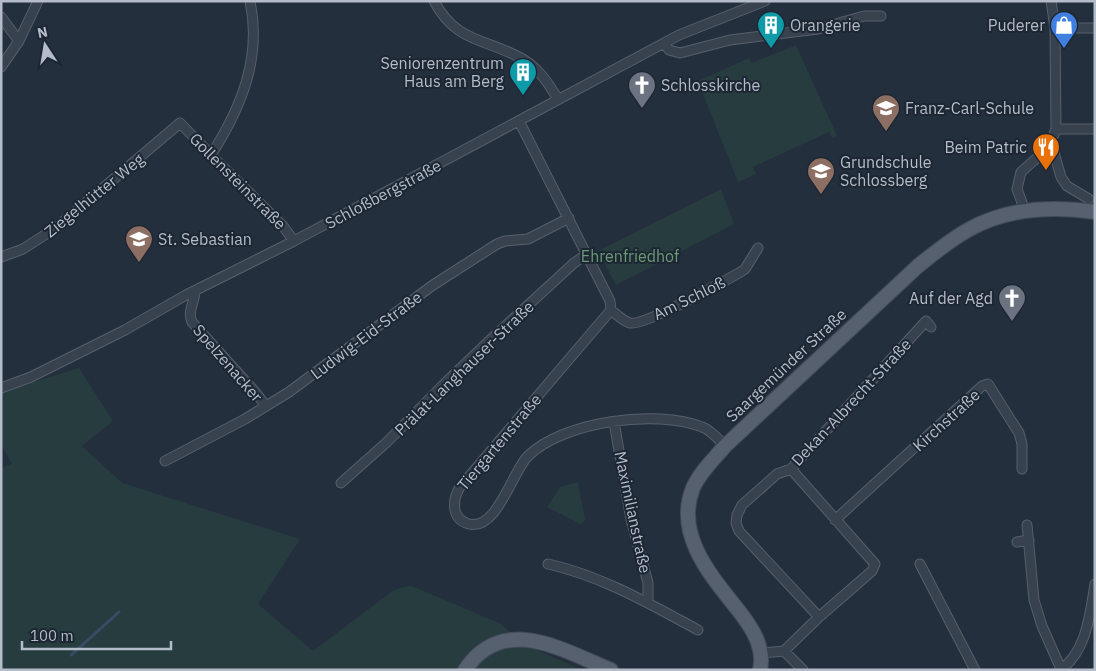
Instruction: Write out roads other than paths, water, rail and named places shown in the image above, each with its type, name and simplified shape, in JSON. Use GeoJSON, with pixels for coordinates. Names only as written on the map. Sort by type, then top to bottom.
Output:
{"type":"FeatureCollection","features":[{"type":"Feature","properties":{"kind":"main road","name":"Saargemünder Straße"},"geometry":{"type":"LineString","coordinates":[[760,670],[761,653],[753,631],[713,579],[693,543],[689,529],[688,514],[693,487],[708,465],[725,446],[918,266],[968,229],[982,223],[1025,211],[1070,209],[1094,213]]}},
{"type":"Feature","properties":{"kind":"main road"},"geometry":{"type":"LineString","coordinates":[[465,670],[471,661],[491,644],[515,638],[527,639],[554,647],[611,670]]}},
{"type":"Feature","properties":{"kind":"street"},"geometry":{"type":"LineString","coordinates":[[1,67],[19,42],[38,1]]}},
{"type":"Feature","properties":{"kind":"street"},"geometry":{"type":"LineString","coordinates":[[211,155],[234,117],[250,73],[254,39],[250,1]]}},
{"type":"Feature","properties":{"kind":"street"},"geometry":{"type":"LineString","coordinates":[[434,1],[444,18],[456,30],[470,38],[516,56],[539,71],[558,99]]}},
{"type":"Feature","properties":{"kind":"street","name":"Schloßbergstraße"},"geometry":{"type":"LineString","coordinates":[[1,388],[31,378],[125,330],[195,291],[294,241],[679,35],[765,1]]}},
{"type":"Feature","properties":{"kind":"street"},"geometry":{"type":"LineString","coordinates":[[1025,211],[1017,189],[1021,172],[1051,142],[1056,128],[1055,28],[1051,1]]}},
{"type":"Feature","properties":{"kind":"street"},"geometry":{"type":"LineString","coordinates":[[665,44],[669,50],[680,53],[730,40],[818,29],[864,16],[881,16]]}},
{"type":"Feature","properties":{"kind":"street"},"geometry":{"type":"LineString","coordinates":[[1,17],[19,42]]}},
{"type":"Feature","properties":{"kind":"street"},"geometry":{"type":"LineString","coordinates":[[1055,28],[1095,28]]}},
{"type":"Feature","properties":{"kind":"street"},"geometry":{"type":"LineString","coordinates":[[519,121],[610,301],[611,310]]}},
{"type":"Feature","properties":{"kind":"street","name":"Gollensteinstraße"},"geometry":{"type":"LineString","coordinates":[[180,123],[283,226],[294,241]]}},
{"type":"Feature","properties":{"kind":"street","name":"Ziegelhütter Weg"},"geometry":{"type":"LineString","coordinates":[[1,257],[23,249],[57,227],[180,123]]}},
{"type":"Feature","properties":{"kind":"street"},"geometry":{"type":"LineString","coordinates":[[1056,128],[1095,129]]}},
{"type":"Feature","properties":{"kind":"street"},"geometry":{"type":"LineString","coordinates":[[1051,142],[1061,177],[1067,186],[1089,199]]}},
{"type":"Feature","properties":{"kind":"street","name":"Ludwig-Eid-Straße"},"geometry":{"type":"LineString","coordinates":[[165,461],[266,406],[313,376],[378,324],[433,285],[497,244],[506,241],[528,239],[569,218]]}},
{"type":"Feature","properties":{"kind":"street","name":"Am Schloß"},"geometry":{"type":"LineString","coordinates":[[611,310],[631,323],[640,322],[739,273],[748,264],[758,248]]}},
{"type":"Feature","properties":{"kind":"street","name":"Prälat-Langhauser-Straße"},"geometry":{"type":"LineString","coordinates":[[341,483],[387,442],[489,341],[574,263],[587,254]]}},
{"type":"Feature","properties":{"kind":"street","name":"Spelzenacker"},"geometry":{"type":"LineString","coordinates":[[195,291],[190,314],[192,322],[266,406]]}},
{"type":"Feature","properties":{"kind":"street","name":"Tiergartenstraße"},"geometry":{"type":"LineString","coordinates":[[611,310],[460,487],[454,500],[456,513],[462,521],[471,525],[487,520],[494,513],[519,468],[535,450],[554,438],[570,432],[614,422],[656,418],[689,423],[704,428],[725,446]]}},
{"type":"Feature","properties":{"kind":"street","name":"Dekan-Albrecht-Straße"},"geometry":{"type":"LineString","coordinates":[[819,617],[739,531],[736,523],[737,515],[742,505],[777,474],[790,469],[926,321],[931,327]]}},
{"type":"Feature","properties":{"kind":"street","name":"Kirchstraße"},"geometry":{"type":"LineString","coordinates":[[834,520],[982,386],[988,384],[1019,433],[1022,444],[1022,469]]}},
{"type":"Feature","properties":{"kind":"street","name":"Maximilianstraße"},"geometry":{"type":"LineString","coordinates":[[614,422],[633,526],[648,583],[648,603]]}},
{"type":"Feature","properties":{"kind":"street"},"geometry":{"type":"LineString","coordinates":[[761,653],[784,652],[819,617],[872,571],[874,564],[790,469]]}},
{"type":"Feature","properties":{"kind":"street"},"geometry":{"type":"LineString","coordinates":[[1028,526],[1034,600],[1042,626],[1060,670],[1072,660],[1082,642],[1088,626],[1095,584]]}},
{"type":"Feature","properties":{"kind":"street"},"geometry":{"type":"LineString","coordinates":[[1017,542],[1029,540]]}},
{"type":"Feature","properties":{"kind":"street","name":"Maximilianstraße"},"geometry":{"type":"LineString","coordinates":[[548,564],[592,576],[698,630]]}},
{"type":"Feature","properties":{"kind":"street"},"geometry":{"type":"LineString","coordinates":[[920,564],[976,670]]}},
{"type":"Feature","properties":{"kind":"street"},"geometry":{"type":"LineString","coordinates":[[784,652],[804,670]]}},
{"type":"Feature","properties":{"kind":"waterway"},"geometry":{"type":"LineString","coordinates":[[71,655],[119,612]]}},
{"type":"Feature","properties":{"kind":"place","name":"Orangerie"},"geometry":{"type":"Point","coordinates":[771,49]}},
{"type":"Feature","properties":{"kind":"place","name":"Puderer"},"geometry":{"type":"Point","coordinates":[1064,49]}},
{"type":"Feature","properties":{"kind":"place","name":"Seniorenzentrum Haus am Berg"},"geometry":{"type":"Point","coordinates":[523,96]}},
{"type":"Feature","properties":{"kind":"place","name":"Schlosskirche"},"geometry":{"type":"Point","coordinates":[642,109]}},
{"type":"Feature","properties":{"kind":"place","name":"Franz-Carl-Schule"},"geometry":{"type":"Point","coordinates":[886,132]}},
{"type":"Feature","properties":{"kind":"place","name":"Beim Patric"},"geometry":{"type":"Point","coordinates":[1046,171]}},
{"type":"Feature","properties":{"kind":"place","name":"Grundschule Schlossberg"},"geometry":{"type":"Point","coordinates":[821,195]}},
{"type":"Feature","properties":{"kind":"place","name":"St. Sebastian"},"geometry":{"type":"Point","coordinates":[139,263]}},
{"type":"Feature","properties":{"kind":"place","name":"Auf der Agd"},"geometry":{"type":"Point","coordinates":[1012,322]}},
{"type":"Feature","properties":{"kind":"park label","name":"Ehrenfriedhof"},"geometry":{"type":"Point","coordinates":[630,256]}}]}
